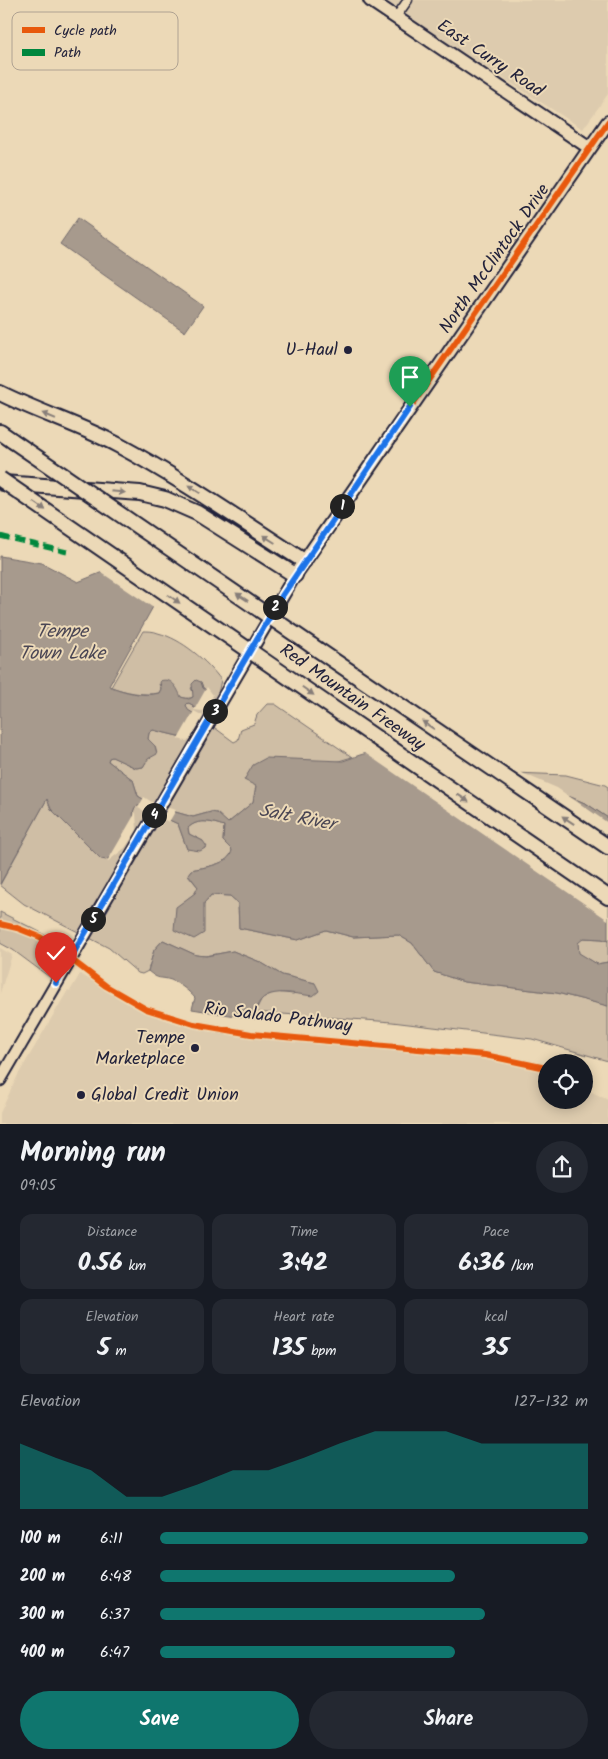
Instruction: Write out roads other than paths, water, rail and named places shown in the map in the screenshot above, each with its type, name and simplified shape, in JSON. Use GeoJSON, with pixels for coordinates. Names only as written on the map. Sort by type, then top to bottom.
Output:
{"type":"FeatureCollection","features":[{"type":"Feature","properties":{"kind":"highway"},"geometry":{"type":"LineString","coordinates":[[0,393],[29,408],[116,444],[142,458],[181,480],[304,561]]}},
{"type":"Feature","properties":{"kind":"highway","name":"Red Mountain Freeway"},"geometry":{"type":"LineString","coordinates":[[0,432],[608,847]]}},
{"type":"Feature","properties":{"kind":"highway"},"geometry":{"type":"LineString","coordinates":[[0,481],[140,493],[165,499],[197,513],[295,575]]}},
{"type":"Feature","properties":{"kind":"highway","name":"Red Mountain Freeway"},"geometry":{"type":"LineString","coordinates":[[0,481],[608,897]]}},
{"type":"Feature","properties":{"kind":"main road","name":"East Curry Road"},"geometry":{"type":"LineString","coordinates":[[370,0],[590,148]]}},
{"type":"Feature","properties":{"kind":"main road","name":"North McClintock Drive"},"geometry":{"type":"LineString","coordinates":[[295,575],[608,122]]}},
{"type":"Feature","properties":{"kind":"main road"},"geometry":{"type":"LineString","coordinates":[[0,1080],[295,575]]}},
{"type":"Feature","properties":{"kind":"street"},"geometry":{"type":"LineString","coordinates":[[396,17],[408,0]]}},
{"type":"Feature","properties":{"kind":"water"},"geometry":{"type":"Polygon","coordinates":[[[78,218],[203,306],[185,332],[60,244],[78,218]]]}},
{"type":"Feature","properties":{"kind":"water"},"geometry":{"type":"Polygon","coordinates":[[[0,556],[42,563],[78,582],[105,571],[154,605],[109,686],[134,693],[153,694],[159,693],[161,689],[160,681],[164,680],[171,682],[176,687],[181,697],[189,699],[193,697],[192,684],[196,680],[201,682],[203,688],[208,691],[202,708],[194,708],[188,703],[186,705],[188,710],[201,718],[186,738],[153,730],[149,733],[148,739],[155,746],[157,754],[148,759],[143,767],[136,768],[112,757],[109,758],[108,761],[133,780],[138,796],[154,806],[193,817],[211,812],[217,813],[228,823],[253,802],[256,786],[244,780],[253,765],[266,758],[343,761],[404,743],[514,773],[587,804],[608,818],[608,941],[584,938],[578,943],[579,953],[597,964],[608,962],[608,1006],[557,993],[464,982],[434,972],[412,943],[398,935],[353,937],[326,930],[298,940],[239,928],[238,903],[230,896],[211,895],[204,903],[204,933],[194,939],[174,930],[176,907],[195,893],[198,887],[188,874],[191,870],[222,862],[230,855],[232,850],[223,841],[224,826],[205,822],[192,825],[188,828],[189,834],[203,841],[207,847],[200,851],[187,849],[178,824],[137,805],[134,811],[134,828],[131,836],[106,860],[101,859],[51,809],[47,799],[0,884],[0,556]]]}},
{"type":"Feature","properties":{"kind":"water"},"geometry":{"type":"Polygon","coordinates":[[[163,940],[196,955],[206,956],[233,951],[260,962],[282,975],[315,983],[319,991],[313,996],[275,993],[267,996],[261,1000],[255,1019],[192,1009],[195,998],[187,990],[148,971],[154,950],[163,940]]]}},
{"type":"Feature","properties":{"kind":"place","name":"U-Haul"},"geometry":{"type":"Point","coordinates":[348,350]}},
{"type":"Feature","properties":{"kind":"place","name":"Tempe Marketplace"},"geometry":{"type":"Point","coordinates":[195,1048]}},
{"type":"Feature","properties":{"kind":"place","name":"Global Credit Union"},"geometry":{"type":"Point","coordinates":[81,1095]}},
{"type":"Feature","properties":{"kind":"water label","name":"Tempe Town Lake"},"geometry":{"type":"Point","coordinates":[62,643]}},
{"type":"Feature","properties":{"kind":"water label","name":"Salt River"},"geometry":{"type":"Point","coordinates":[297,818]}}]}
